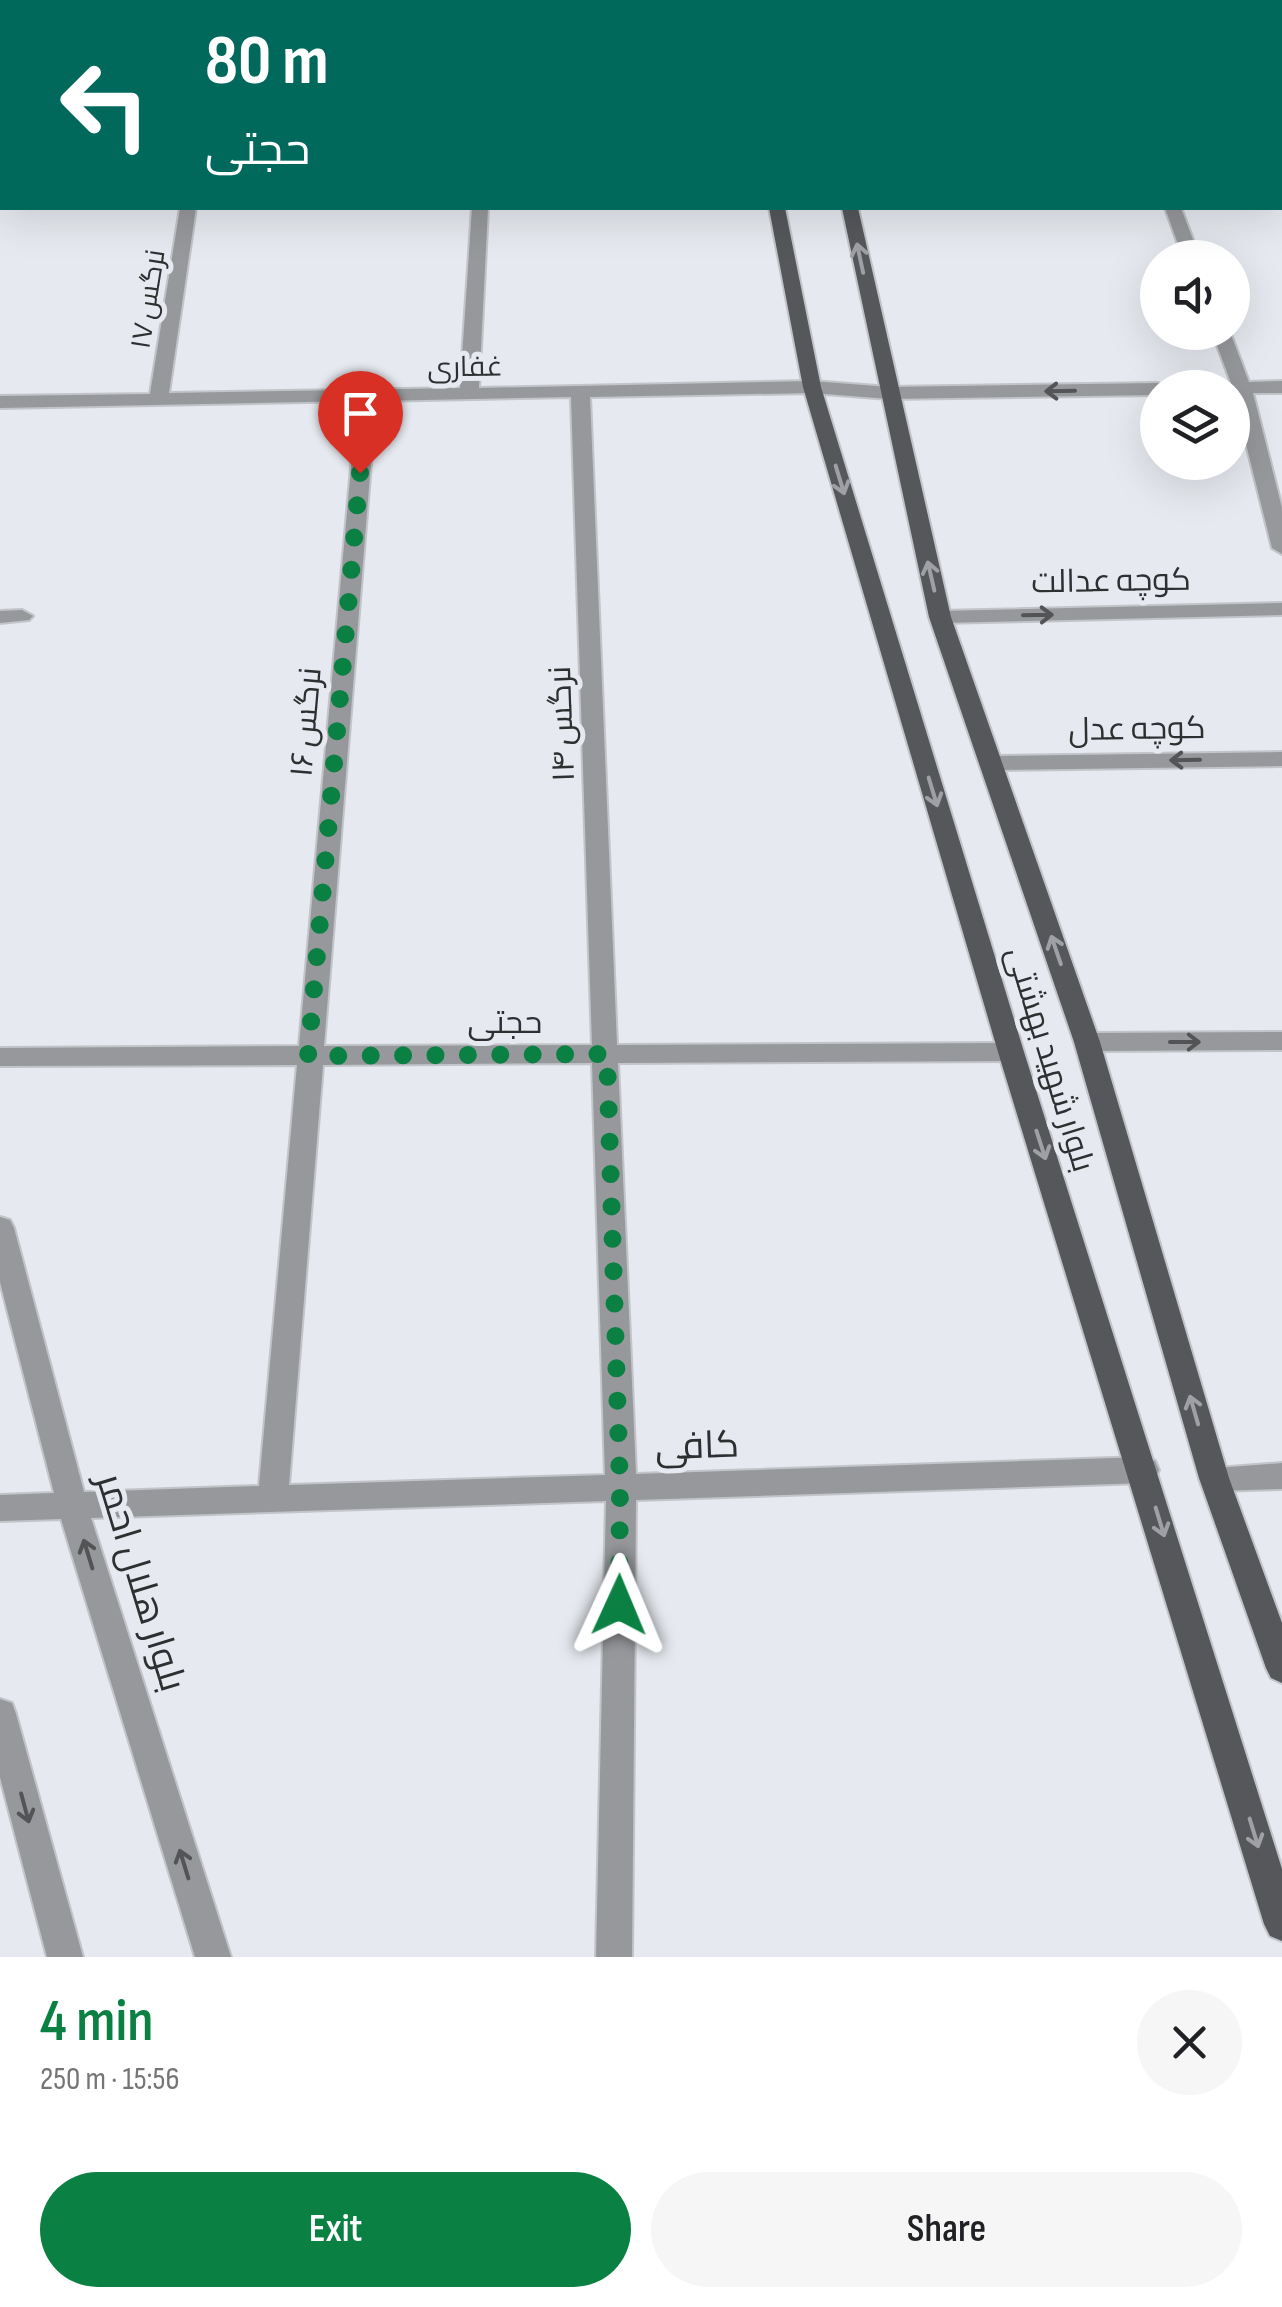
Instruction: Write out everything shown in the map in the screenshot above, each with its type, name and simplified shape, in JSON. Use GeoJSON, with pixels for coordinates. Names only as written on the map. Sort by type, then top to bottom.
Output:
{"type":"FeatureCollection","features":[{"type":"Feature","properties":{"kind":"main road","name":"بلوار شهید بهشتی"},"geometry":{"type":"LineString","coordinates":[[776,210],[812,387],[1011,1052],[1282,1924]]}},
{"type":"Feature","properties":{"kind":"main road","name":"بلوار شهید بهشتی"},"geometry":{"type":"LineString","coordinates":[[850,210],[940,617],[1087,1042],[1214,1478],[1282,1668]]}},
{"type":"Feature","properties":{"kind":"street","name":"نرگس ۱۷"},"geometry":{"type":"LineString","coordinates":[[160,399],[188,210]]}},
{"type":"Feature","properties":{"kind":"street"},"geometry":{"type":"LineString","coordinates":[[469,393],[480,210]]}},
{"type":"Feature","properties":{"kind":"street"},"geometry":{"type":"LineString","coordinates":[[1174,210],[1185,240]]}},
{"type":"Feature","properties":{"kind":"street","name":"غفاری"},"geometry":{"type":"LineString","coordinates":[[0,402],[812,387],[889,393]]}},
{"type":"Feature","properties":{"kind":"street"},"geometry":{"type":"LineString","coordinates":[[1250,388],[1282,387]]}},
{"type":"Feature","properties":{"kind":"street"},"geometry":{"type":"LineString","coordinates":[[889,393],[1140,389]]}},
{"type":"Feature","properties":{"kind":"street","name":"نرگس ۱۴"},"geometry":{"type":"LineString","coordinates":[[580,391],[620,1488],[614,1957]]}},
{"type":"Feature","properties":{"kind":"street","name":"نرگس ۱۶"},"geometry":{"type":"LineString","coordinates":[[272,1499],[367,395]]}},
{"type":"Feature","properties":{"kind":"street"},"geometry":{"type":"LineString","coordinates":[[1250,434],[1282,548]]}},
{"type":"Feature","properties":{"kind":"street","name":"کوچه عدالت"},"geometry":{"type":"LineString","coordinates":[[940,617],[1282,609]]}},
{"type":"Feature","properties":{"kind":"street","name":"کوچه عدل"},"geometry":{"type":"LineString","coordinates":[[993,763],[1282,758]]}},
{"type":"Feature","properties":{"kind":"street"},"geometry":{"type":"LineString","coordinates":[[1087,1042],[1282,1041]]}},
{"type":"Feature","properties":{"kind":"street","name":"حجتی"},"geometry":{"type":"LineString","coordinates":[[0,1056],[1011,1052]]}},
{"type":"Feature","properties":{"kind":"street","name":"بلوار هلال احمر"},"geometry":{"type":"LineString","coordinates":[[0,1228],[72,1505],[213,1957]]}},
{"type":"Feature","properties":{"kind":"street","name":"کافی"},"geometry":{"type":"LineString","coordinates":[[0,1508],[1144,1470]]}},
{"type":"Feature","properties":{"kind":"street"},"geometry":{"type":"LineString","coordinates":[[1214,1478],[1282,1476]]}},
{"type":"Feature","properties":{"kind":"street"},"geometry":{"type":"LineString","coordinates":[[0,1714],[65,1957]]}},
{"type":"Feature","properties":{"kind":"route"},"geometry":{"type":"LineString","coordinates":[[360,473],[308,1056],[607,1054],[620,1488],[619,1605]]}}]}
